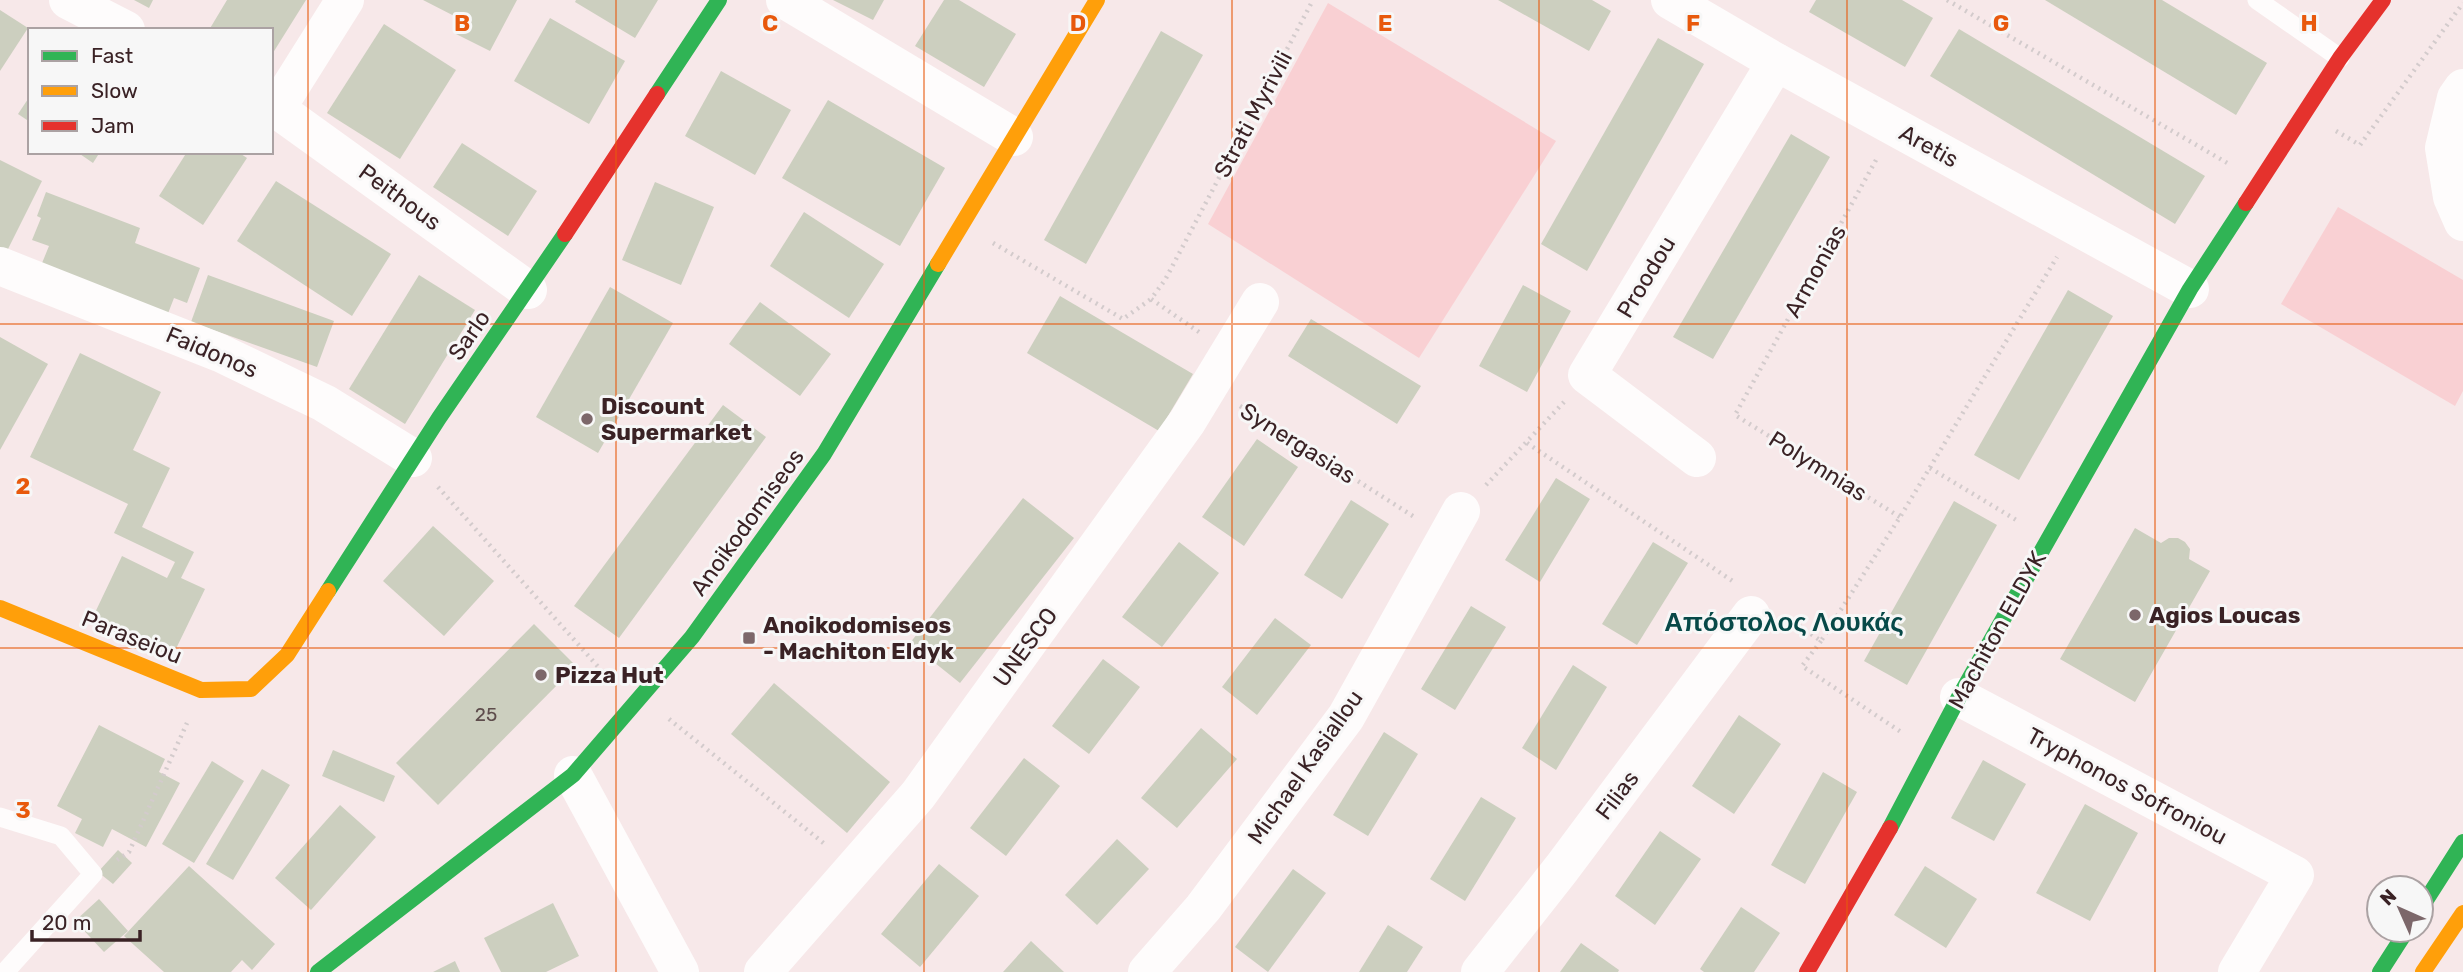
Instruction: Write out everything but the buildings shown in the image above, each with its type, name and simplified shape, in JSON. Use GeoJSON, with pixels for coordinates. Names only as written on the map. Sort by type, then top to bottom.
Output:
{"type":"FeatureCollection","features":[{"type":"Feature","properties":{"kind":"main road","name":"Sarlo"},"geometry":{"type":"LineString","coordinates":[[251,689],[288,655],[413,458],[528,290],[719,0]]}},
{"type":"Feature","properties":{"kind":"main road","name":"Anoikodomiseos"},"geometry":{"type":"LineString","coordinates":[[318,972],[573,775],[692,637],[824,454],[1097,0]]}},
{"type":"Feature","properties":{"kind":"main road","name":"Machiton ELDYK"},"geometry":{"type":"LineString","coordinates":[[1807,972],[1902,807],[1959,697],[2190,289],[2340,58],[2384,0]]}},
{"type":"Feature","properties":{"kind":"main road","name":"Paraseiou"},"geometry":{"type":"LineString","coordinates":[[0,608],[201,690],[251,689]]}},
{"type":"Feature","properties":{"kind":"main road"},"geometry":{"type":"LineString","coordinates":[[2435,886],[2463,842]]}},
{"type":"Feature","properties":{"kind":"main road"},"geometry":{"type":"LineString","coordinates":[[2423,972],[2463,913]]}},
{"type":"Feature","properties":{"kind":"main road"},"geometry":{"type":"LineString","coordinates":[[356,944],[363,962]]}},
{"type":"Feature","properties":{"kind":"main road"},"geometry":{"type":"LineString","coordinates":[[2381,972],[2398,944]]}},
{"type":"Feature","properties":{"kind":"street"},"geometry":{"type":"LineString","coordinates":[[68,0],[122,28]]}},
{"type":"Feature","properties":{"kind":"street"},"geometry":{"type":"LineString","coordinates":[[274,107],[345,0]]}},
{"type":"Feature","properties":{"kind":"street"},"geometry":{"type":"LineString","coordinates":[[785,0],[1014,137]]}},
{"type":"Feature","properties":{"kind":"street","name":"Aretis"},"geometry":{"type":"LineString","coordinates":[[1670,0],[1776,62],[2190,289]]}},
{"type":"Feature","properties":{"kind":"street","name":"Proodou"},"geometry":{"type":"LineString","coordinates":[[1587,375],[1776,62]]}},
{"type":"Feature","properties":{"kind":"street"},"geometry":{"type":"LineString","coordinates":[[2463,88],[2456,98],[2444,148],[2452,197],[2463,222]]}},
{"type":"Feature","properties":{"kind":"street","name":"Peithous"},"geometry":{"type":"LineString","coordinates":[[274,107],[528,290]]}},
{"type":"Feature","properties":{"kind":"street","name":"Faidonos"},"geometry":{"type":"LineString","coordinates":[[0,266],[220,353],[324,402],[413,458]]}},
{"type":"Feature","properties":{"kind":"street","name":"UNESCO"},"geometry":{"type":"LineString","coordinates":[[763,972],[918,795],[1187,422],[1260,302]]}},
{"type":"Feature","properties":{"kind":"street"},"geometry":{"type":"LineString","coordinates":[[1587,375],[1697,458]]}},
{"type":"Feature","properties":{"kind":"street","name":"Michael Kasiallou"},"geometry":{"type":"LineString","coordinates":[[1147,972],[1203,908],[1346,718],[1461,511]]}},
{"type":"Feature","properties":{"kind":"street","name":"Filias"},"geometry":{"type":"LineString","coordinates":[[1480,972],[1562,868],[1751,615]]}},
{"type":"Feature","properties":{"kind":"street","name":"Tryphonos Sofroniou"},"geometry":{"type":"LineString","coordinates":[[1959,697],[2295,875],[2236,972]]}},
{"type":"Feature","properties":{"kind":"street"},"geometry":{"type":"LineString","coordinates":[[573,775],[680,972]]}},
{"type":"Feature","properties":{"kind":"lane"},"geometry":{"type":"LineString","coordinates":[[2257,0],[2340,58]]}},
{"type":"Feature","properties":{"kind":"lane"},"geometry":{"type":"LineString","coordinates":[[0,817],[61,836],[93,874],[5,972]]}},
{"type":"Feature","properties":{"kind":"path","name":"Strati Myrivili"},"geometry":{"type":"LineString","coordinates":[[1151,299],[1165,279],[1313,0]]}},
{"type":"Feature","properties":{"kind":"path"},"geometry":{"type":"LineString","coordinates":[[1947,0],[2260,182]]}},
{"type":"Feature","properties":{"kind":"path"},"geometry":{"type":"LineString","coordinates":[[2305,113],[2360,145],[2463,3]]}},
{"type":"Feature","properties":{"kind":"path","name":"Armonias"},"geometry":{"type":"LineString","coordinates":[[1735,415],[1894,126]]}},
{"type":"Feature","properties":{"kind":"path"},"geometry":{"type":"LineString","coordinates":[[962,225],[1123,319],[1151,299],[1204,335],[1208,356],[1204,370],[1212,381]]}},
{"type":"Feature","properties":{"kind":"path"},"geometry":{"type":"LineString","coordinates":[[1825,635],[1900,517],[2076,226]]}},
{"type":"Feature","properties":{"kind":"path"},"geometry":{"type":"LineString","coordinates":[[1461,511],[1527,443],[1587,375]]}},
{"type":"Feature","properties":{"kind":"path","name":"Synergasias"},"geometry":{"type":"LineString","coordinates":[[1212,381],[1387,500]]}},
{"type":"Feature","properties":{"kind":"path","name":"Polymnias"},"geometry":{"type":"LineString","coordinates":[[1735,415],[1900,517]]}},
{"type":"Feature","properties":{"kind":"path"},"geometry":{"type":"LineString","coordinates":[[1527,443],[1729,579]]}},
{"type":"Feature","properties":{"kind":"path"},"geometry":{"type":"LineString","coordinates":[[413,458],[637,702],[855,868]]}},
{"type":"Feature","properties":{"kind":"path"},"geometry":{"type":"LineString","coordinates":[[1930,468],[2048,539]]}},
{"type":"Feature","properties":{"kind":"path"},"geometry":{"type":"LineString","coordinates":[[1821,641],[1802,666],[1931,751]]}},
{"type":"Feature","properties":{"kind":"path"},"geometry":{"type":"LineString","coordinates":[[93,874],[129,852],[201,690]]}},
{"type":"Feature","properties":{"kind":"shaded area"},"geometry":{"type":"Polygon","coordinates":[[[1328,3],[1556,141],[1419,358],[1208,224],[1328,3]]]}},
{"type":"Feature","properties":{"kind":"shaded area"},"geometry":{"type":"Polygon","coordinates":[[[2338,207],[2463,280],[2463,391],[2455,406],[2281,304],[2338,207]]]}},
{"type":"Feature","properties":{"kind":"traffic: fast"},"geometry":{"type":"LineString","coordinates":[[657,94],[719,0]]}},
{"type":"Feature","properties":{"kind":"traffic: fast"},"geometry":{"type":"LineString","coordinates":[[1890,828],[1959,697],[2190,289],[2246,203]]}},
{"type":"Feature","properties":{"kind":"traffic: fast"},"geometry":{"type":"LineString","coordinates":[[328,591],[439,418],[565,234]]}},
{"type":"Feature","properties":{"kind":"traffic: fast"},"geometry":{"type":"LineString","coordinates":[[318,972],[573,775],[692,637],[824,454],[938,264]]}},
{"type":"Feature","properties":{"kind":"traffic: fast"},"geometry":{"type":"LineString","coordinates":[[2435,886],[2463,842]]}},
{"type":"Feature","properties":{"kind":"traffic: fast"},"geometry":{"type":"LineString","coordinates":[[2380,972],[2398,944]]}},
{"type":"Feature","properties":{"kind":"traffic: slow"},"geometry":{"type":"LineString","coordinates":[[938,264],[1097,0]]}},
{"type":"Feature","properties":{"kind":"traffic: slow"},"geometry":{"type":"LineString","coordinates":[[0,608],[201,690],[251,689],[287,655],[328,591]]}},
{"type":"Feature","properties":{"kind":"traffic: slow"},"geometry":{"type":"LineString","coordinates":[[2423,972],[2463,913]]}},
{"type":"Feature","properties":{"kind":"traffic: jam"},"geometry":{"type":"LineString","coordinates":[[2246,203],[2340,58],[2383,0]]}},
{"type":"Feature","properties":{"kind":"traffic: jam"},"geometry":{"type":"LineString","coordinates":[[565,234],[657,94]]}},
{"type":"Feature","properties":{"kind":"traffic: jam"},"geometry":{"type":"LineString","coordinates":[[1807,972],[1890,828]]}},
{"type":"Feature","properties":{"kind":"place","name":"Discount Supermarket"},"geometry":{"type":"Point","coordinates":[587,419]}},
{"type":"Feature","properties":{"kind":"place","name":"Agios Loucas"},"geometry":{"type":"Point","coordinates":[2135,615]}},
{"type":"Feature","properties":{"kind":"place","name":"Anoikodomiseos - Machiton Eldyk"},"geometry":{"type":"Point","coordinates":[749,638]}},
{"type":"Feature","properties":{"kind":"place","name":"Pizza Hut"},"geometry":{"type":"Point","coordinates":[541,675]}},
{"type":"Feature","properties":{"kind":"district","name":"Απόστολος Λουκάς"},"geometry":{"type":"Point","coordinates":[1784,622]}}]}
